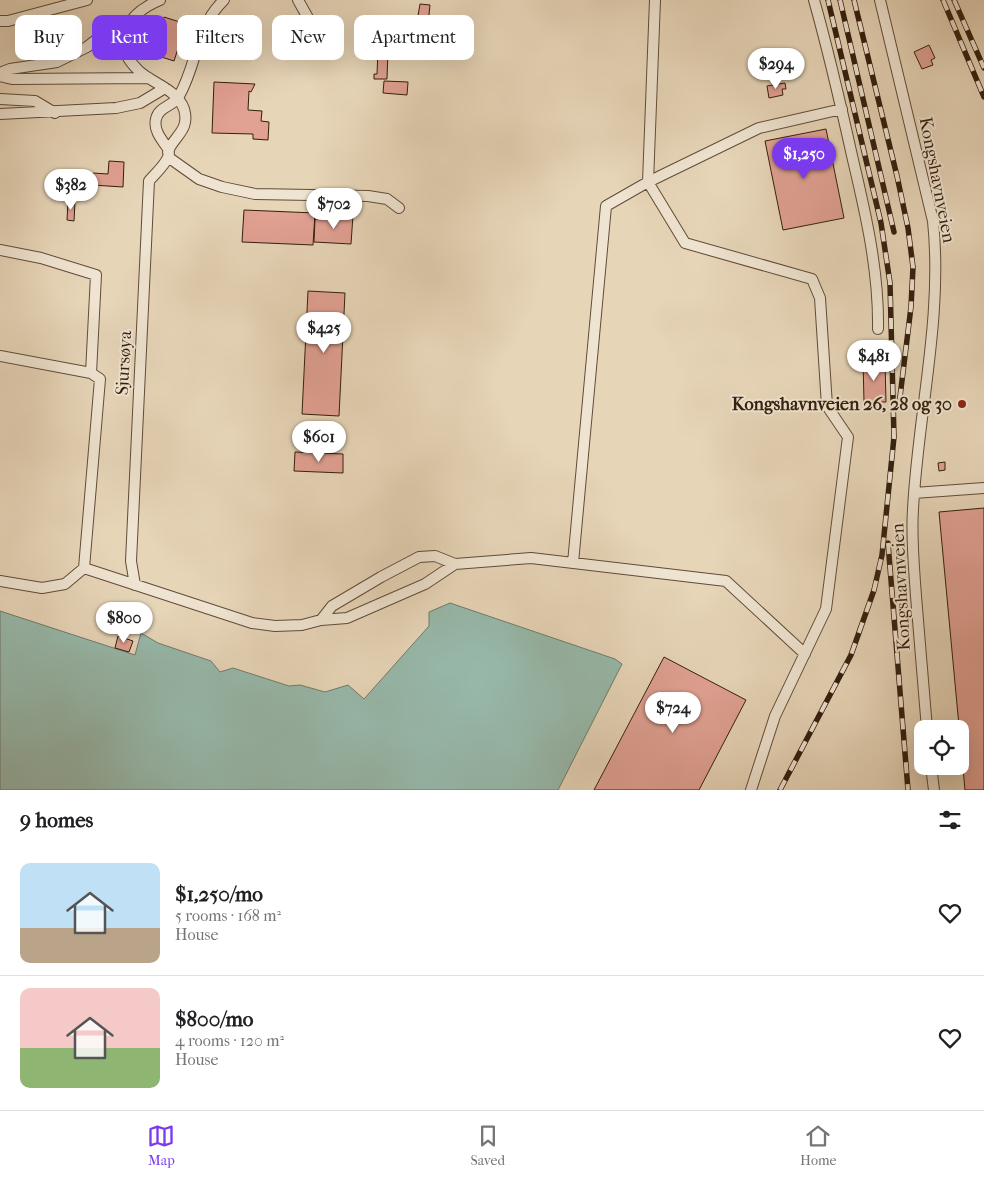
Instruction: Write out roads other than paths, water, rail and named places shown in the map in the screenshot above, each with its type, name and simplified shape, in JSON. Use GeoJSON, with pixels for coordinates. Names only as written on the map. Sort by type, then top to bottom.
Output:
{"type":"FeatureCollection","features":[{"type":"Feature","properties":{"kind":"lane"},"geometry":{"type":"LineString","coordinates":[[0,21],[8,21],[87,0]]}},
{"type":"Feature","properties":{"kind":"lane"},"geometry":{"type":"LineString","coordinates":[[136,15],[144,7],[160,0]]}},
{"type":"Feature","properties":{"kind":"lane"},"geometry":{"type":"LineString","coordinates":[[224,0],[211,14],[197,41],[191,67],[178,98],[159,110],[155,121],[155,130],[168,154],[199,178],[222,187],[255,194],[368,196],[387,199],[399,208]]}},
{"type":"Feature","properties":{"kind":"lane"},"geometry":{"type":"LineString","coordinates":[[298,0],[306,15]]}},
{"type":"Feature","properties":{"kind":"lane"},"geometry":{"type":"LineString","coordinates":[[656,0],[648,182],[685,242],[812,279],[820,298],[827,406],[848,437],[826,609],[775,716],[751,790]]}},
{"type":"Feature","properties":{"kind":"lane"},"geometry":{"type":"LineString","coordinates":[[814,0],[868,222],[876,288],[878,329]]}},
{"type":"Feature","properties":{"kind":"lane","name":"Kongshavnveien"},"geometry":{"type":"LineString","coordinates":[[880,0],[932,221],[936,251],[932,344],[914,493],[912,527],[926,720]]}},
{"type":"Feature","properties":{"kind":"lane"},"geometry":{"type":"LineString","coordinates":[[0,74],[10,69],[57,62],[92,43]]}},
{"type":"Feature","properties":{"kind":"lane"},"geometry":{"type":"LineString","coordinates":[[130,60],[149,78],[178,98]]}},
{"type":"Feature","properties":{"kind":"lane"},"geometry":{"type":"LineString","coordinates":[[0,74],[12,78],[149,78]]}},
{"type":"Feature","properties":{"kind":"lane"},"geometry":{"type":"LineString","coordinates":[[0,114],[116,108],[140,103],[165,88]]}},
{"type":"Feature","properties":{"kind":"lane","name":"Sjursøya"},"geometry":{"type":"LineString","coordinates":[[135,585],[131,561],[149,180],[183,131],[184,110],[178,98]]}},
{"type":"Feature","properties":{"kind":"lane"},"geometry":{"type":"LineString","coordinates":[[0,99],[35,101],[55,112]]}},
{"type":"Feature","properties":{"kind":"lane"},"geometry":{"type":"LineString","coordinates":[[573,563],[606,206],[648,182],[759,128],[842,109]]}},
{"type":"Feature","properties":{"kind":"lane","name":"Sjursøya"},"geometry":{"type":"LineString","coordinates":[[0,250],[41,258],[96,275],[91,373],[0,356]]}},
{"type":"Feature","properties":{"kind":"lane"},"geometry":{"type":"LineString","coordinates":[[0,581],[42,588],[65,584],[84,568],[100,379],[91,373]]}},
{"type":"Feature","properties":{"kind":"lane"},"geometry":{"type":"LineString","coordinates":[[914,493],[984,488]]}},
{"type":"Feature","properties":{"kind":"lane"},"geometry":{"type":"LineString","coordinates":[[321,620],[332,606],[419,557],[434,556],[455,564],[531,558],[726,581],[805,654]]}},
{"type":"Feature","properties":{"kind":"lane"},"geometry":{"type":"LineString","coordinates":[[84,568],[252,623],[284,626],[348,618],[425,584],[455,564]]}},
{"type":"Feature","properties":{"kind":"lane"},"geometry":{"type":"LineString","coordinates":[[932,775],[934,790]]}},
{"type":"Feature","properties":{"kind":"railway"},"geometry":{"type":"LineString","coordinates":[[780,790],[851,655],[874,590],[882,555],[894,437],[890,283],[881,223],[828,0]]}},
{"type":"Feature","properties":{"kind":"railway"},"geometry":{"type":"LineString","coordinates":[[840,0],[894,232]]}},
{"type":"Feature","properties":{"kind":"railway"},"geometry":{"type":"LineString","coordinates":[[854,0],[897,176],[908,228],[913,267],[911,307],[899,405]]}},
{"type":"Feature","properties":{"kind":"railway"},"geometry":{"type":"LineString","coordinates":[[943,0],[984,97]]}},
{"type":"Feature","properties":{"kind":"railway"},"geometry":{"type":"LineString","coordinates":[[954,0],[984,68]]}},
{"type":"Feature","properties":{"kind":"railway"},"geometry":{"type":"LineString","coordinates":[[888,543],[908,790]]}},
{"type":"Feature","properties":{"kind":"place","name":"Kongshavnveien 26, 28 og 30"},"geometry":{"type":"Point","coordinates":[962,404]}}]}
